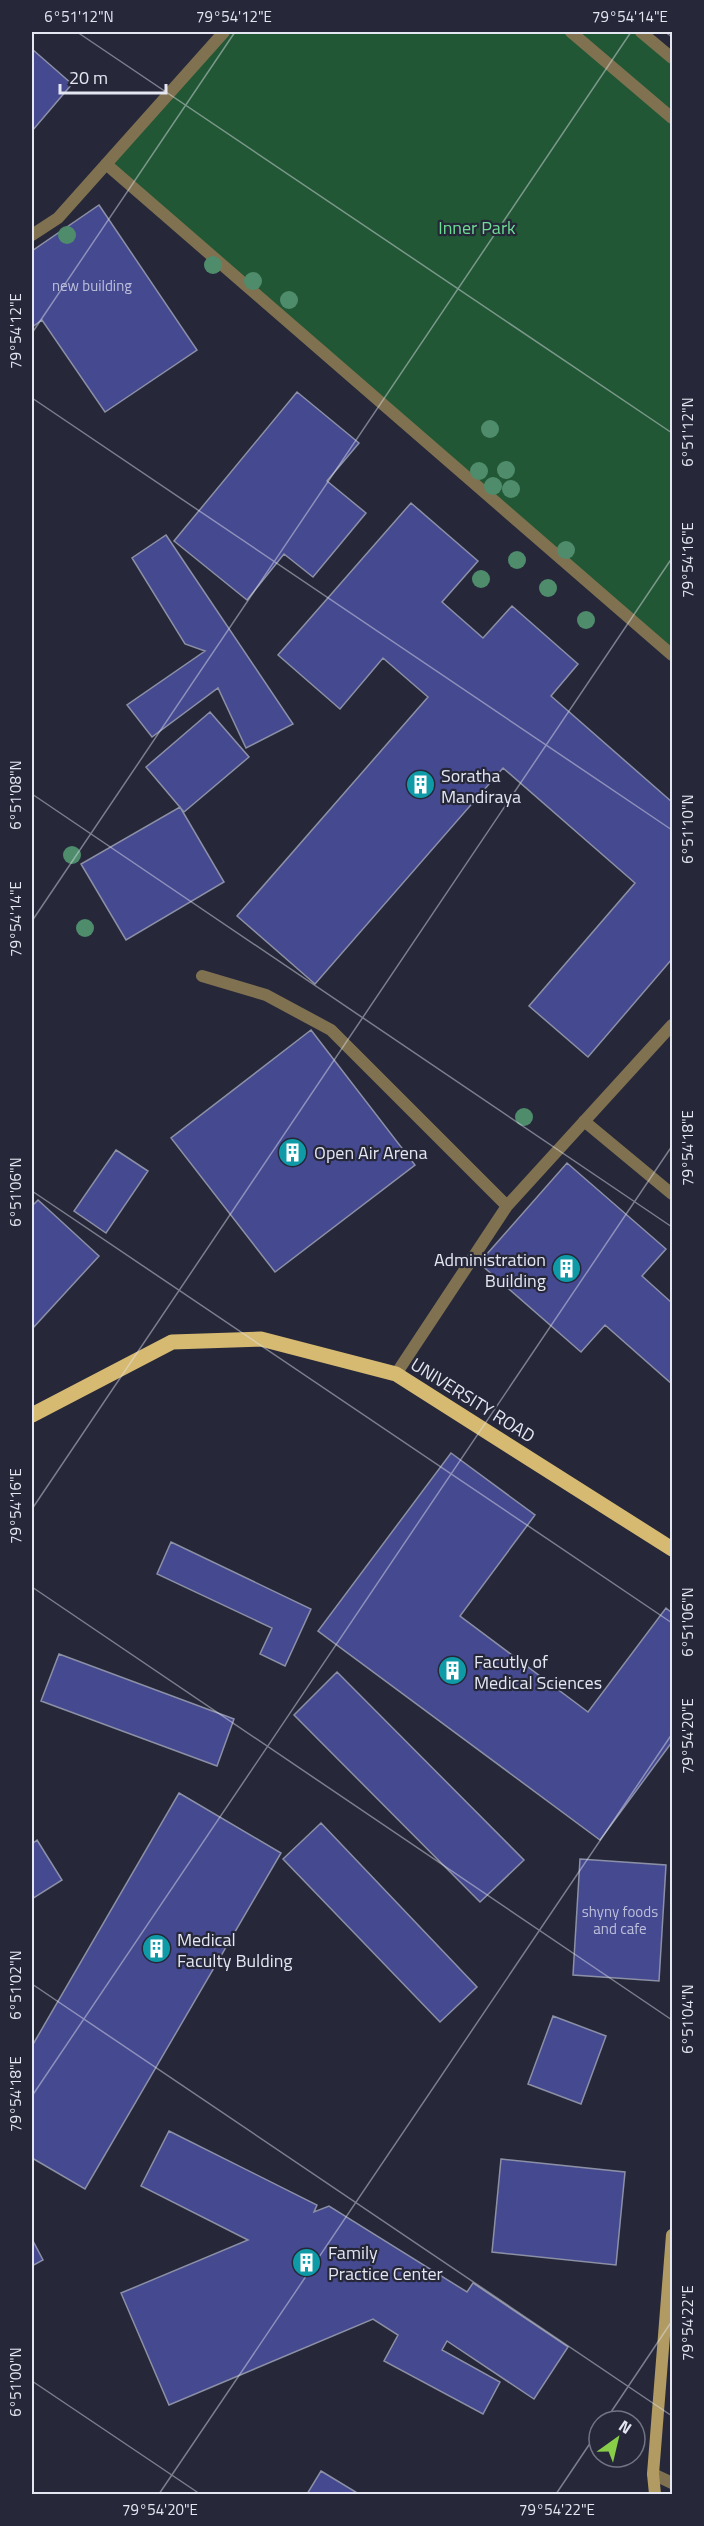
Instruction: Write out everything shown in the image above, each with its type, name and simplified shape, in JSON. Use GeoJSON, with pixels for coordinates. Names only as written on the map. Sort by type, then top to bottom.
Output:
{"type":"FeatureCollection","features":[{"type":"Feature","properties":{"kind":"main road","name":"UNIVERSITY ROAD"},"geometry":{"type":"LineString","coordinates":[[32,1415],[172,1342],[261,1339],[396,1374],[672,1549]]}},
{"type":"Feature","properties":{"kind":"street"},"geometry":{"type":"LineString","coordinates":[[655,2494],[653,2474],[672,2235]]}},
{"type":"Feature","properties":{"kind":"lane"},"geometry":{"type":"LineString","coordinates":[[32,235],[58,218],[224,32]]}},
{"type":"Feature","properties":{"kind":"lane"},"geometry":{"type":"LineString","coordinates":[[571,32],[672,118]]}},
{"type":"Feature","properties":{"kind":"lane"},"geometry":{"type":"LineString","coordinates":[[641,32],[672,58]]}},
{"type":"Feature","properties":{"kind":"lane"},"geometry":{"type":"LineString","coordinates":[[106,164],[672,655]]}},
{"type":"Feature","properties":{"kind":"lane"},"geometry":{"type":"LineString","coordinates":[[202,976],[266,995],[331,1030],[507,1206]]}},
{"type":"Feature","properties":{"kind":"lane"},"geometry":{"type":"LineString","coordinates":[[396,1374],[507,1206],[672,1025]]}},
{"type":"Feature","properties":{"kind":"lane"},"geometry":{"type":"LineString","coordinates":[[584,1121],[672,1194]]}},
{"type":"Feature","properties":{"kind":"lane"},"geometry":{"type":"LineString","coordinates":[[653,2474],[672,2483]]}},
{"type":"Feature","properties":{"kind":"green space","name":"Inner Park"},"geometry":{"type":"Polygon","coordinates":[[[225,32],[638,32],[672,58],[672,654],[108,164],[225,32]]]}},
{"type":"Feature","properties":{"kind":"building"},"geometry":{"type":"Polygon","coordinates":[[[32,49],[72,84],[32,131],[32,49]]]}},
{"type":"Feature","properties":{"kind":"building"},"geometry":{"type":"Polygon","coordinates":[[[99,205],[197,350],[105,412],[42,320],[32,327],[32,251],[99,205]]]}},
{"type":"Feature","properties":{"kind":"building"},"geometry":{"type":"Polygon","coordinates":[[[297,392],[359,443],[327,481],[366,513],[313,577],[284,554],[247,600],[174,541],[297,392]]]}},
{"type":"Feature","properties":{"kind":"building","name":"Soratha Mandiraya"},"geometry":{"type":"Polygon","coordinates":[[[411,503],[478,561],[442,602],[483,638],[512,606],[578,664],[551,696],[672,802],[672,959],[588,1057],[529,1006],[635,883],[503,768],[315,984],[237,916],[428,697],[383,658],[340,709],[278,655],[411,503]]]}},
{"type":"Feature","properties":{"kind":"building"},"geometry":{"type":"Polygon","coordinates":[[[166,535],[293,724],[246,748],[218,688],[152,737],[127,705],[205,651],[185,644],[132,558],[166,535]]]}},
{"type":"Feature","properties":{"kind":"building"},"geometry":{"type":"Polygon","coordinates":[[[210,712],[249,757],[184,812],[146,767],[210,712]]]}},
{"type":"Feature","properties":{"kind":"building"},"geometry":{"type":"Polygon","coordinates":[[[180,807],[224,882],[126,940],[81,864],[180,807]]]}},
{"type":"Feature","properties":{"kind":"building","name":"Open Air Arena"},"geometry":{"type":"Polygon","coordinates":[[[311,1030],[415,1165],[275,1272],[171,1138],[311,1030]]]}},
{"type":"Feature","properties":{"kind":"building"},"geometry":{"type":"Polygon","coordinates":[[[116,1150],[148,1171],[106,1233],[74,1211],[116,1150]]]}},
{"type":"Feature","properties":{"kind":"building","name":"Administration Building"},"geometry":{"type":"Polygon","coordinates":[[[567,1163],[666,1249],[642,1276],[672,1303],[672,1384],[605,1325],[581,1352],[479,1263],[567,1163]]]}},
{"type":"Feature","properties":{"kind":"building"},"geometry":{"type":"Polygon","coordinates":[[[38,1200],[99,1256],[32,1329],[32,1206],[38,1200]]]}},
{"type":"Feature","properties":{"kind":"building","name":"Facutly of Medical Sciences"},"geometry":{"type":"Polygon","coordinates":[[[451,1453],[535,1515],[460,1616],[588,1712],[666,1608],[672,1613],[672,1742],[600,1840],[318,1631],[451,1453]]]}},
{"type":"Feature","properties":{"kind":"building"},"geometry":{"type":"Polygon","coordinates":[[[171,1542],[311,1609],[285,1666],[260,1654],[272,1628],[157,1574],[171,1542]]]}},
{"type":"Feature","properties":{"kind":"building"},"geometry":{"type":"Polygon","coordinates":[[[59,1654],[234,1719],[217,1766],[41,1701],[59,1654]]]}},
{"type":"Feature","properties":{"kind":"building"},"geometry":{"type":"Polygon","coordinates":[[[337,1672],[524,1860],[480,1902],[294,1715],[337,1672]]]}},
{"type":"Feature","properties":{"kind":"building","name":"Medical Faculty Bulding"},"geometry":{"type":"Polygon","coordinates":[[[179,1793],[281,1853],[85,2189],[32,2158],[32,2046],[179,1793]]]}},
{"type":"Feature","properties":{"kind":"building"},"geometry":{"type":"Polygon","coordinates":[[[321,1823],[477,1987],[440,2022],[283,1859],[321,1823]]]}},
{"type":"Feature","properties":{"kind":"building"},"geometry":{"type":"Polygon","coordinates":[[[37,1840],[62,1880],[32,1899],[32,1844],[37,1840]]]}},
{"type":"Feature","properties":{"kind":"building"},"geometry":{"type":"Polygon","coordinates":[[[580,1859],[666,1865],[659,1981],[573,1975],[580,1859]]]}},
{"type":"Feature","properties":{"kind":"building"},"geometry":{"type":"Polygon","coordinates":[[[553,2016],[606,2036],[581,2104],[528,2084],[553,2016]]]}},
{"type":"Feature","properties":{"kind":"building","name":"Family Practice Center"},"geometry":{"type":"Polygon","coordinates":[[[169,2131],[317,2205],[314,2212],[329,2206],[467,2292],[473,2283],[568,2347],[534,2399],[447,2341],[442,2350],[500,2382],[483,2414],[384,2361],[398,2335],[373,2319],[169,2405],[121,2293],[248,2240],[141,2186],[169,2131]]]}},
{"type":"Feature","properties":{"kind":"building"},"geometry":{"type":"Polygon","coordinates":[[[501,2159],[625,2172],[616,2265],[492,2252],[501,2159]]]}},
{"type":"Feature","properties":{"kind":"building"},"geometry":{"type":"Polygon","coordinates":[[[32,2239],[43,2260],[32,2266],[32,2239]]]}},
{"type":"Feature","properties":{"kind":"building"},"geometry":{"type":"Polygon","coordinates":[[[321,2471],[359,2494],[307,2494],[321,2471]]]}},
{"type":"Feature","properties":{"kind":"place","name":"Soratha Mandiraya"},"geometry":{"type":"Point","coordinates":[420,785]}},
{"type":"Feature","properties":{"kind":"place","name":"Open Air Arena"},"geometry":{"type":"Point","coordinates":[293,1152]}},
{"type":"Feature","properties":{"kind":"place","name":"Administration Building"},"geometry":{"type":"Point","coordinates":[567,1269]}},
{"type":"Feature","properties":{"kind":"place","name":"Facutly of Medical Sciences"},"geometry":{"type":"Point","coordinates":[453,1671]}},
{"type":"Feature","properties":{"kind":"place","name":"Medical Faculty Bulding"},"geometry":{"type":"Point","coordinates":[156,1949]}},
{"type":"Feature","properties":{"kind":"place","name":"Family Practice Center"},"geometry":{"type":"Point","coordinates":[307,2262]}}]}
